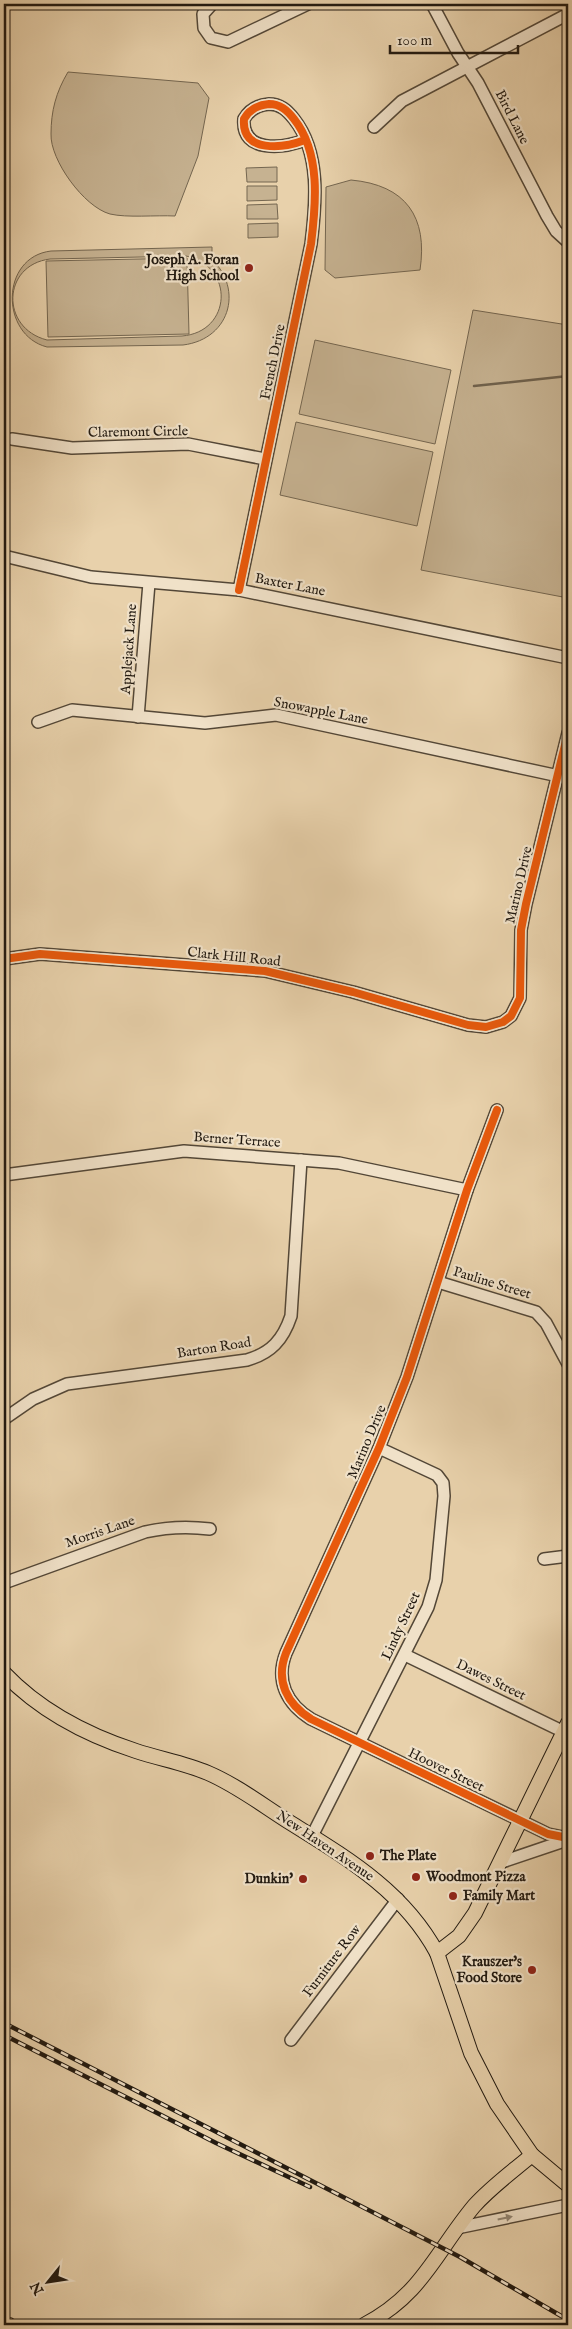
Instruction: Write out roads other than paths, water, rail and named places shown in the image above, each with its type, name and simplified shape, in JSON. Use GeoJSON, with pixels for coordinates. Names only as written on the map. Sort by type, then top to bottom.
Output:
{"type":"FeatureCollection","features":[{"type":"Feature","properties":{"kind":"main road","name":"New Haven Avenue"},"geometry":{"type":"LineString","coordinates":[[4,1673],[33,1699],[56,1715],[91,1734],[210,1774],[232,1785],[360,1867],[398,1899],[429,1938],[437,1953],[471,2053],[498,2106],[532,2155],[568,2185]]}},
{"type":"Feature","properties":{"kind":"main road"},"geometry":{"type":"LineString","coordinates":[[437,1953],[453,1942],[466,1928],[502,1862],[566,1727]]}},
{"type":"Feature","properties":{"kind":"main road"},"geometry":{"type":"LineString","coordinates":[[364,2325],[385,2314],[410,2293],[476,2205],[532,2155]]}},
{"type":"Feature","properties":{"kind":"main road"},"geometry":{"type":"LineString","coordinates":[[4,2325],[9,2325]]}},
{"type":"Feature","properties":{"kind":"street"},"geometry":{"type":"LineString","coordinates":[[212,4],[203,14],[204,28],[211,38],[216,41],[228,42],[308,4]]}},
{"type":"Feature","properties":{"kind":"street","name":"Bird Lane"},"geometry":{"type":"LineString","coordinates":[[432,4],[458,53],[468,65],[554,229],[568,242]]}},
{"type":"Feature","properties":{"kind":"street"},"geometry":{"type":"LineString","coordinates":[[374,127],[402,101],[568,14]]}},
{"type":"Feature","properties":{"kind":"street","name":"French Drive"},"geometry":{"type":"LineString","coordinates":[[239,590],[313,229],[315,182],[311,155],[305,140],[296,121],[289,112],[278,105],[256,107],[244,119],[248,139],[257,145],[293,145],[305,140]]}},
{"type":"Feature","properties":{"kind":"street","name":"Claremont Circle"},"geometry":{"type":"LineString","coordinates":[[12,439],[72,448],[188,444],[265,459]]}},
{"type":"Feature","properties":{"kind":"street","name":"Baxter Lane"},"geometry":{"type":"LineString","coordinates":[[4,556],[92,577],[239,590],[568,658]]}},
{"type":"Feature","properties":{"kind":"street","name":"Applejack Lane"},"geometry":{"type":"LineString","coordinates":[[138,717],[149,583]]}},
{"type":"Feature","properties":{"kind":"street","name":"Snowapple Lane"},"geometry":{"type":"LineString","coordinates":[[38,722],[72,710],[205,723],[276,715],[564,777]]}},
{"type":"Feature","properties":{"kind":"street","name":"Marino Drive"},"geometry":{"type":"LineString","coordinates":[[486,1027],[503,1022],[511,1016],[520,998],[521,930],[564,777],[568,733]]}},
{"type":"Feature","properties":{"kind":"street","name":"Clark Hill Road"},"geometry":{"type":"LineString","coordinates":[[4,959],[40,954],[265,971],[353,992],[468,1025],[486,1027]]}},
{"type":"Feature","properties":{"kind":"street","name":"Marino Drive"},"geometry":{"type":"LineString","coordinates":[[359,1741],[311,1719],[297,1708],[286,1694],[281,1672],[286,1653],[379,1448],[407,1377],[467,1190],[497,1110]]}},
{"type":"Feature","properties":{"kind":"street","name":"Berner Terrace"},"geometry":{"type":"LineString","coordinates":[[4,1175],[184,1151],[338,1163],[467,1190]]}},
{"type":"Feature","properties":{"kind":"street","name":"Barton Road"},"geometry":{"type":"LineString","coordinates":[[4,1418],[33,1399],[67,1384],[247,1360],[262,1355],[276,1345],[287,1327],[291,1316],[301,1160]]}},
{"type":"Feature","properties":{"kind":"street","name":"Pauline Street"},"geometry":{"type":"LineString","coordinates":[[438,1282],[536,1312],[546,1323],[568,1364]]}},
{"type":"Feature","properties":{"kind":"street","name":"Lindy Street"},"geometry":{"type":"LineString","coordinates":[[312,1836],[359,1741],[405,1655],[434,1591],[444,1486],[441,1479],[432,1472],[379,1448]]}},
{"type":"Feature","properties":{"kind":"street","name":"Morris Lane"},"geometry":{"type":"LineString","coordinates":[[4,1583],[145,1532],[191,1526],[210,1529]]}},
{"type":"Feature","properties":{"kind":"street"},"geometry":{"type":"LineString","coordinates":[[544,1559],[568,1556]]}},
{"type":"Feature","properties":{"kind":"street","name":"Dawes Street"},"geometry":{"type":"LineString","coordinates":[[405,1655],[566,1727]]}},
{"type":"Feature","properties":{"kind":"street","name":"Hoover Street"},"geometry":{"type":"LineString","coordinates":[[359,1741],[521,1821],[556,1837],[568,1838]]}},
{"type":"Feature","properties":{"kind":"street"},"geometry":{"type":"LineString","coordinates":[[502,1862],[568,1838]]}},
{"type":"Feature","properties":{"kind":"street","name":"Furniture Row"},"geometry":{"type":"LineString","coordinates":[[290,2040],[398,1899]]}},
{"type":"Feature","properties":{"kind":"street"},"geometry":{"type":"LineString","coordinates":[[458,2228],[568,2204]]}},
{"type":"Feature","properties":{"kind":"waterway"},"geometry":{"type":"LineString","coordinates":[[474,386],[568,376]]}},
{"type":"Feature","properties":{"kind":"railway"},"geometry":{"type":"LineString","coordinates":[[4,2023],[460,2257],[568,2320]]}},
{"type":"Feature","properties":{"kind":"railway"},"geometry":{"type":"LineString","coordinates":[[4,2035],[216,2143],[310,2187]]}},
{"type":"Feature","properties":{"kind":"place","name":"Joseph A. Foran High School"},"geometry":{"type":"Point","coordinates":[249,268]}},
{"type":"Feature","properties":{"kind":"place","name":"The Plate"},"geometry":{"type":"Point","coordinates":[370,1856]}},
{"type":"Feature","properties":{"kind":"place","name":"Woodmont Pizza"},"geometry":{"type":"Point","coordinates":[416,1877]}},
{"type":"Feature","properties":{"kind":"place","name":"Dunkin'"},"geometry":{"type":"Point","coordinates":[303,1879]}},
{"type":"Feature","properties":{"kind":"place","name":"Family Mart"},"geometry":{"type":"Point","coordinates":[453,1896]}},
{"type":"Feature","properties":{"kind":"place","name":"Krauszer's Food Store"},"geometry":{"type":"Point","coordinates":[532,1970]}}]}
